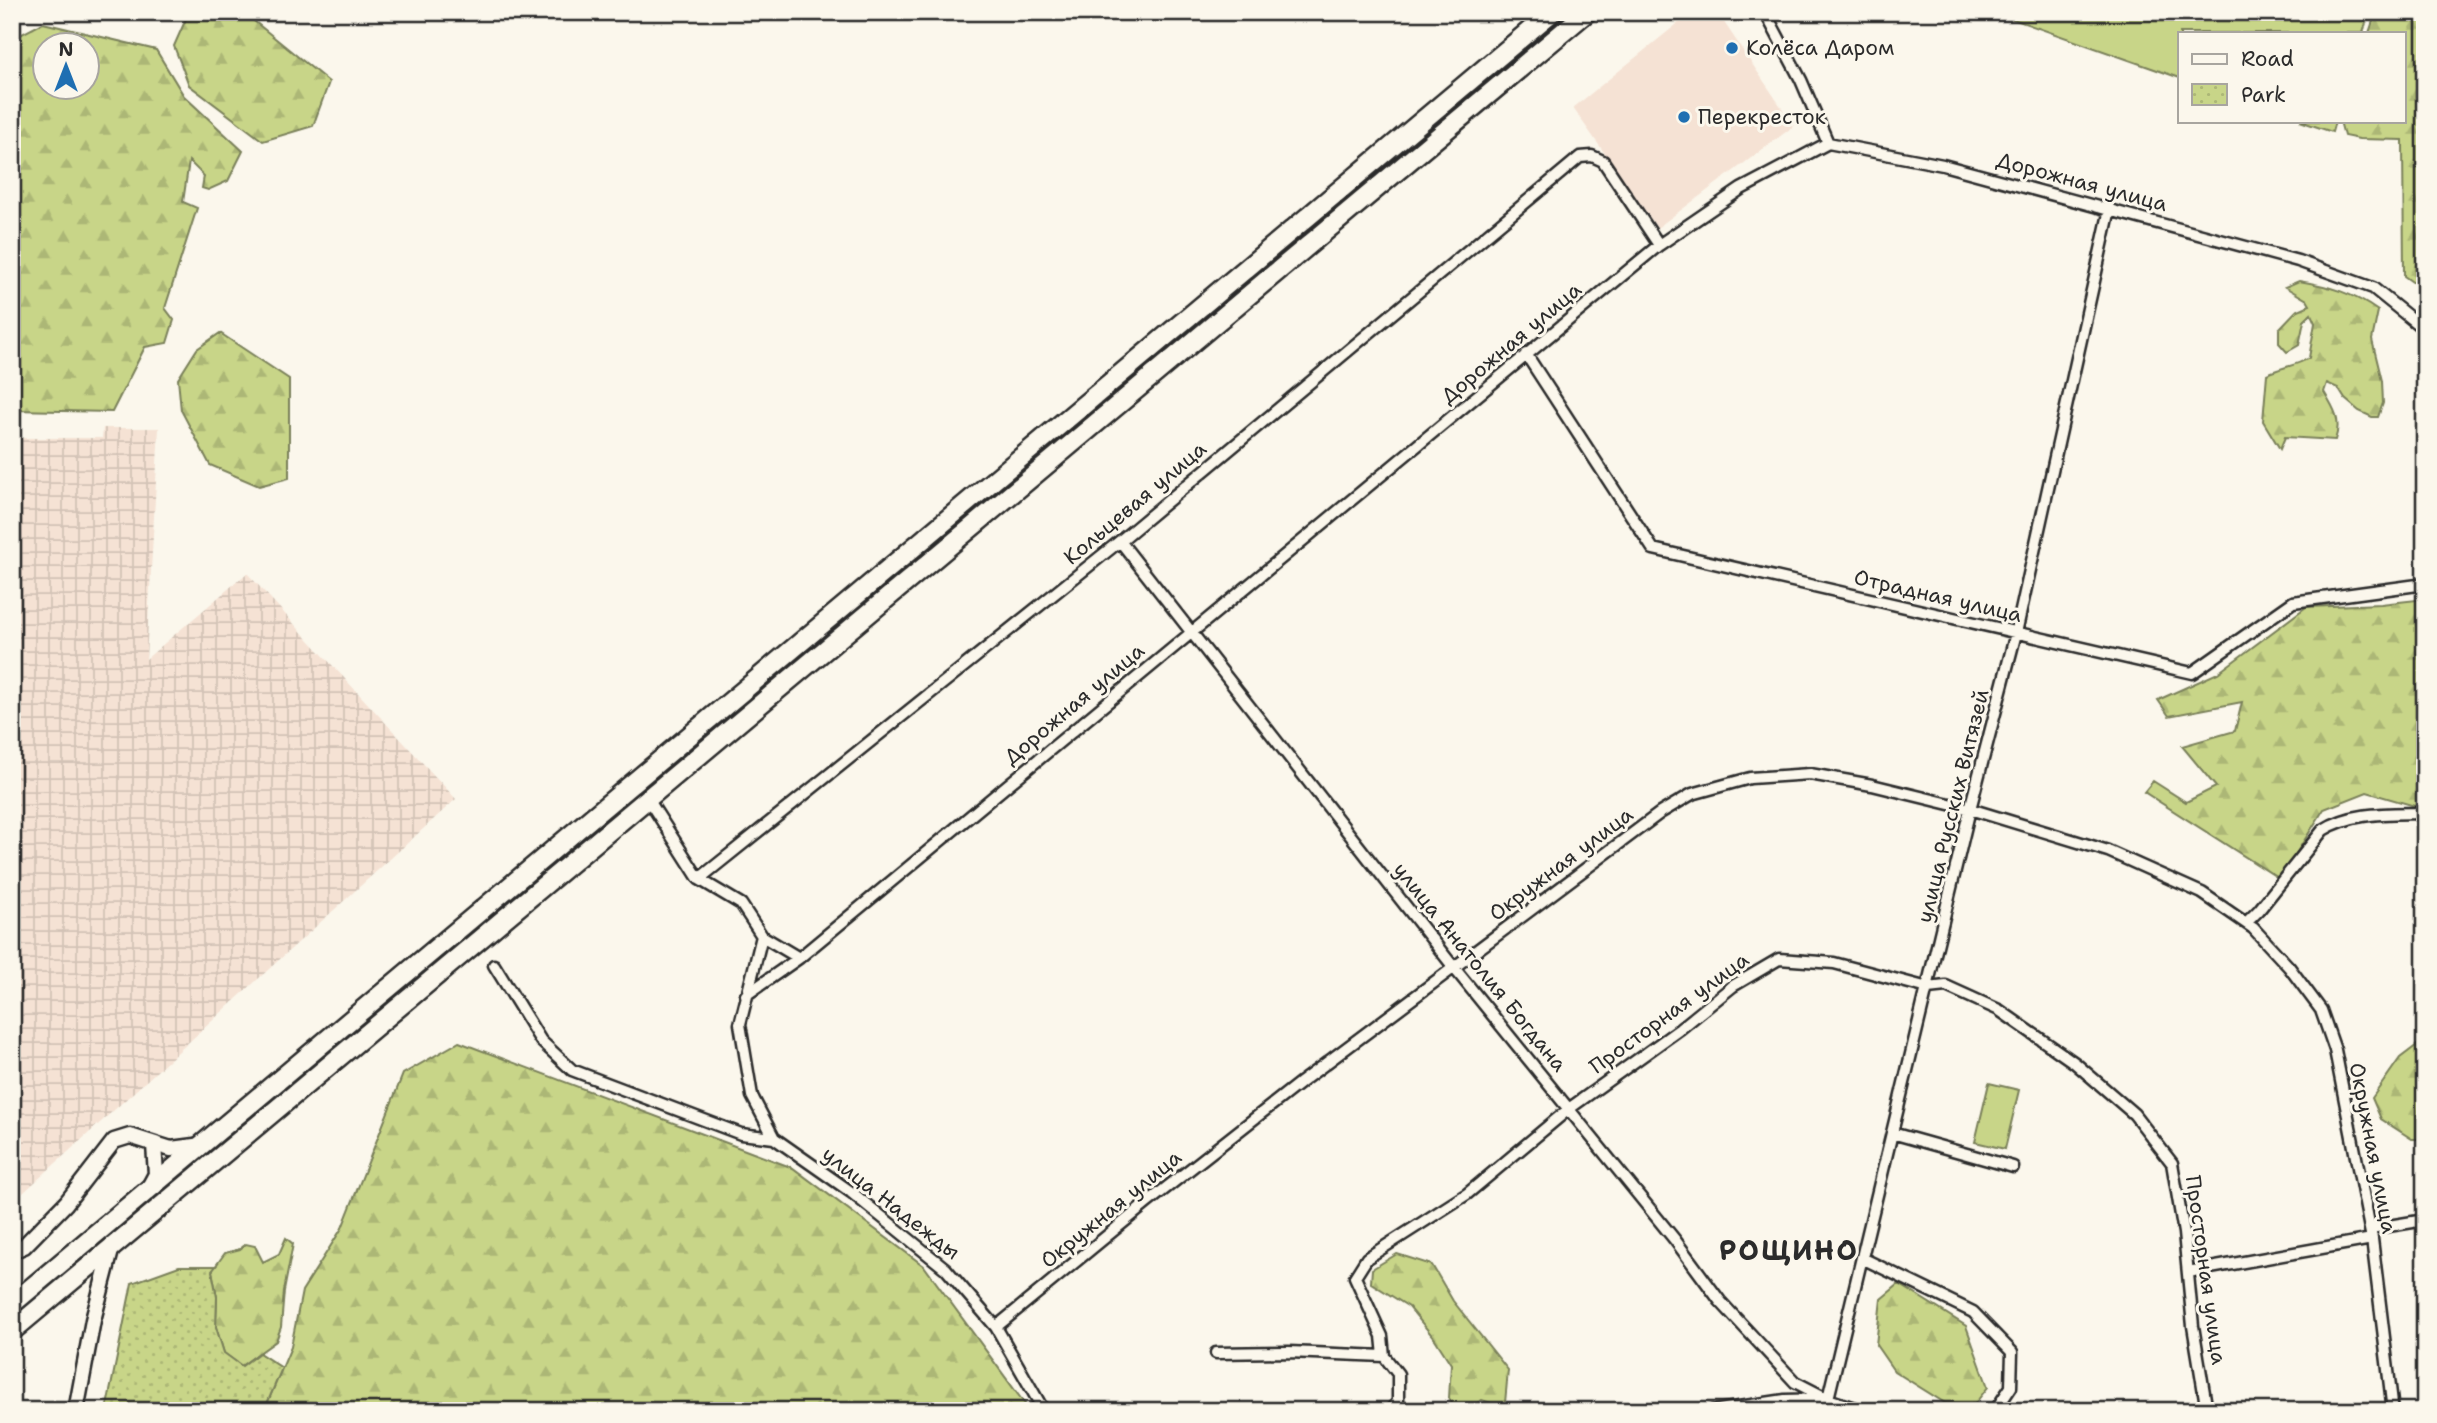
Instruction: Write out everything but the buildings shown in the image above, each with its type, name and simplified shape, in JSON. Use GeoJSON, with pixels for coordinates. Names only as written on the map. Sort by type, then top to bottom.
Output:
{"type":"FeatureCollection","features":[{"type":"Feature","properties":{"kind":"highway"},"geometry":{"type":"LineString","coordinates":[[12,1304],[1552,12]]}},
{"type":"Feature","properties":{"kind":"highway"},"geometry":{"type":"LineString","coordinates":[[12,1331],[1587,12]]}},
{"type":"Feature","properties":{"kind":"street"},"geometry":{"type":"LineString","coordinates":[[1765,12],[1801,80],[1828,143]]}},
{"type":"Feature","properties":{"kind":"street","name":"Дорожная улица"},"geometry":{"type":"LineString","coordinates":[[746,995],[799,958],[1659,244],[1741,189],[1828,143],[1943,165],[2298,261],[2373,288],[2425,330]]}},
{"type":"Feature","properties":{"kind":"street","name":"Кольцевая улица"},"geometry":{"type":"LineString","coordinates":[[699,879],[1120,541],[1580,158],[1592,156],[1603,161],[1659,244]]}},
{"type":"Feature","properties":{"kind":"street","name":"улица Русских Витязей"},"geometry":{"type":"LineString","coordinates":[[1825,1411],[1970,809],[2016,633],[2109,209]]}},
{"type":"Feature","properties":{"kind":"street","name":"Отрадная улица"},"geometry":{"type":"LineString","coordinates":[[1527,355],[1653,550],[2192,673],[2292,602],[2425,584]]}},
{"type":"Feature","properties":{"kind":"street","name":"улица Анатолия Богдана"},"geometry":{"type":"LineString","coordinates":[[1120,541],[1455,969],[1675,1240],[1720,1301],[1795,1382],[1828,1399]]}},
{"type":"Feature","properties":{"kind":"street","name":"Окружная улица"},"geometry":{"type":"LineString","coordinates":[[996,1327],[1147,1203],[1290,1091],[1660,813],[1692,794],[1750,778],[1810,774],[1872,785],[1970,809],[2108,851],[2202,893],[2246,923],[2289,967],[2321,1010],[2335,1050],[2370,1234],[2393,1411]]}},
{"type":"Feature","properties":{"kind":"street"},"geometry":{"type":"LineString","coordinates":[[648,799],[699,879],[741,904],[762,936],[799,958]]}},
{"type":"Feature","properties":{"kind":"street"},"geometry":{"type":"LineString","coordinates":[[2246,923],[2323,830],[2334,823],[2346,818],[2425,813]]}},
{"type":"Feature","properties":{"kind":"street","name":"улица Надежды"},"geometry":{"type":"LineString","coordinates":[[762,936],[740,1024],[752,1096],[774,1138],[851,1192],[946,1269],[996,1327],[1044,1411]]}},
{"type":"Feature","properties":{"kind":"street","name":"Просторная улица"},"geometry":{"type":"LineString","coordinates":[[1391,1411],[1398,1401],[1398,1374],[1384,1356],[1382,1336],[1355,1277],[1367,1258],[1467,1194],[1570,1108],[1680,1029],[1733,986],[1779,959],[1834,963],[1928,988],[1946,986],[1999,1010],[2075,1063],[2134,1115],[2172,1163],[2185,1233],[2193,1326],[2207,1411]]}},
{"type":"Feature","properties":{"kind":"street","name":"улица Надежды"},"geometry":{"type":"LineString","coordinates":[[494,965],[541,1041],[572,1070],[741,1134],[774,1138]]}},
{"type":"Feature","properties":{"kind":"street"},"geometry":{"type":"LineString","coordinates":[[1892,1133],[2013,1167]]}},
{"type":"Feature","properties":{"kind":"street"},"geometry":{"type":"LineString","coordinates":[[12,1251],[24,1246],[66,1203],[114,1141],[130,1136],[172,1149],[202,1145]]}},
{"type":"Feature","properties":{"kind":"street"},"geometry":{"type":"LineString","coordinates":[[144,1194],[156,1174],[155,1145]]}},
{"type":"Feature","properties":{"kind":"street"},"geometry":{"type":"LineString","coordinates":[[2188,1272],[2425,1220]]}},
{"type":"Feature","properties":{"kind":"street"},"geometry":{"type":"LineString","coordinates":[[76,1411],[93,1320],[112,1248]]}},
{"type":"Feature","properties":{"kind":"street"},"geometry":{"type":"LineString","coordinates":[[1862,1258],[1973,1312],[2012,1352],[2011,1387],[1994,1411]]}},
{"type":"Feature","properties":{"kind":"street"},"geometry":{"type":"LineString","coordinates":[[1216,1353],[1289,1352],[1384,1356]]}},
{"type":"Feature","properties":{"kind":"street"},"geometry":{"type":"LineString","coordinates":[[1712,1411],[1785,1400],[1828,1399],[1864,1411]]}},
{"type":"Feature","properties":{"kind":"shaded area","name":"Перекресток"},"geometry":{"type":"Polygon","coordinates":[[[1692,12],[1717,12],[1794,126],[1657,228],[1573,108],[1692,12]]]}},
{"type":"Feature","properties":{"kind":"shaded area"},"geometry":{"type":"Polygon","coordinates":[[[103,428],[159,428],[146,659],[247,573],[456,799],[12,1203],[12,438],[102,438],[103,428]]]}},
{"type":"Feature","properties":{"kind":"green space"},"geometry":{"type":"Polygon","coordinates":[[[189,12],[243,12],[329,82],[313,126],[263,141],[189,85],[174,46],[189,12]]]}},
{"type":"Feature","properties":{"kind":"green space"},"geometry":{"type":"Polygon","coordinates":[[[1993,12],[2363,12],[2366,23],[2363,32],[2178,32],[2178,77],[1993,12]]]}},
{"type":"Feature","properties":{"kind":"green space"},"geometry":{"type":"Polygon","coordinates":[[[2366,12],[2425,12],[2425,291],[2404,276],[2403,140],[2344,136],[2340,122],[2406,122],[2406,32],[2369,32],[2373,21],[2366,12]]]}},
{"type":"Feature","properties":{"kind":"green space"},"geometry":{"type":"Polygon","coordinates":[[[43,23],[81,32],[32,32],[32,102],[102,102],[102,37],[156,50],[184,96],[243,151],[228,181],[208,190],[202,188],[204,176],[189,161],[183,202],[197,208],[165,308],[174,320],[167,343],[145,347],[112,412],[12,410],[12,39],[43,23]]]}},
{"type":"Feature","properties":{"kind":"green space"},"geometry":{"type":"Polygon","coordinates":[[[2303,122],[2335,122],[2332,132],[2303,122]]]}},
{"type":"Feature","properties":{"kind":"green space"},"geometry":{"type":"Polygon","coordinates":[[[2299,281],[2340,291],[2378,311],[2372,340],[2382,381],[2383,403],[2378,417],[2372,417],[2359,411],[2345,399],[2338,388],[2327,383],[2324,392],[2334,409],[2338,427],[2335,440],[2285,437],[2280,449],[2263,421],[2267,374],[2309,358],[2315,323],[2311,314],[2304,321],[2299,345],[2287,352],[2279,343],[2279,329],[2296,311],[2310,305],[2307,300],[2285,287],[2299,281]]]}},
{"type":"Feature","properties":{"kind":"green space"},"geometry":{"type":"Polygon","coordinates":[[[220,333],[289,379],[289,478],[259,486],[210,465],[181,410],[178,379],[197,349],[220,333]]]}},
{"type":"Feature","properties":{"kind":"green space"},"geometry":{"type":"Polygon","coordinates":[[[2425,599],[2425,809],[2367,792],[2324,809],[2280,879],[2144,792],[2153,781],[2186,802],[2216,787],[2182,746],[2235,731],[2242,702],[2169,716],[2158,700],[2218,673],[2306,607],[2425,599]]]}},
{"type":"Feature","properties":{"kind":"green space"},"geometry":{"type":"Polygon","coordinates":[[[2425,1039],[2425,1139],[2412,1139],[2381,1119],[2372,1098],[2400,1058],[2425,1039]]]}},
{"type":"Feature","properties":{"kind":"green space"},"geometry":{"type":"Polygon","coordinates":[[[459,1042],[793,1168],[924,1266],[1030,1411],[264,1411],[291,1347],[302,1291],[342,1228],[403,1074],[459,1042]]]}},
{"type":"Feature","properties":{"kind":"green space"},"geometry":{"type":"Polygon","coordinates":[[[1989,1083],[2019,1090],[2005,1149],[1975,1142],[1989,1083]]]}},
{"type":"Feature","properties":{"kind":"green space"},"geometry":{"type":"Polygon","coordinates":[[[286,1238],[293,1244],[284,1291],[281,1327],[276,1341],[241,1366],[224,1353],[216,1327],[217,1297],[212,1271],[225,1253],[240,1249],[246,1244],[255,1246],[263,1262],[279,1254],[286,1238]]]}},
{"type":"Feature","properties":{"kind":"green space"},"geometry":{"type":"Polygon","coordinates":[[[1397,1254],[1432,1265],[1453,1301],[1508,1370],[1505,1403],[1500,1406],[1482,1400],[1464,1411],[1456,1411],[1449,1398],[1451,1364],[1435,1339],[1409,1307],[1371,1283],[1372,1269],[1397,1254]]]}},
{"type":"Feature","properties":{"kind":"green space"},"geometry":{"type":"Polygon","coordinates":[[[179,1266],[216,1266],[212,1271],[217,1297],[216,1327],[224,1353],[242,1366],[259,1353],[282,1368],[264,1411],[106,1411],[132,1283],[179,1266]]]}},
{"type":"Feature","properties":{"kind":"green space"},"geometry":{"type":"Polygon","coordinates":[[[1899,1284],[1966,1326],[1988,1387],[1973,1406],[1945,1403],[1894,1371],[1876,1345],[1881,1299],[1899,1284]]]}},
{"type":"Feature","properties":{"kind":"place","name":"Колёса Даром"},"geometry":{"type":"Point","coordinates":[1732,48]}},
{"type":"Feature","properties":{"kind":"place","name":"Перекресток"},"geometry":{"type":"Point","coordinates":[1684,117]}},
{"type":"Feature","properties":{"kind":"district","name":"РОЩИНО"},"geometry":{"type":"Point","coordinates":[1789,1250]}}]}
